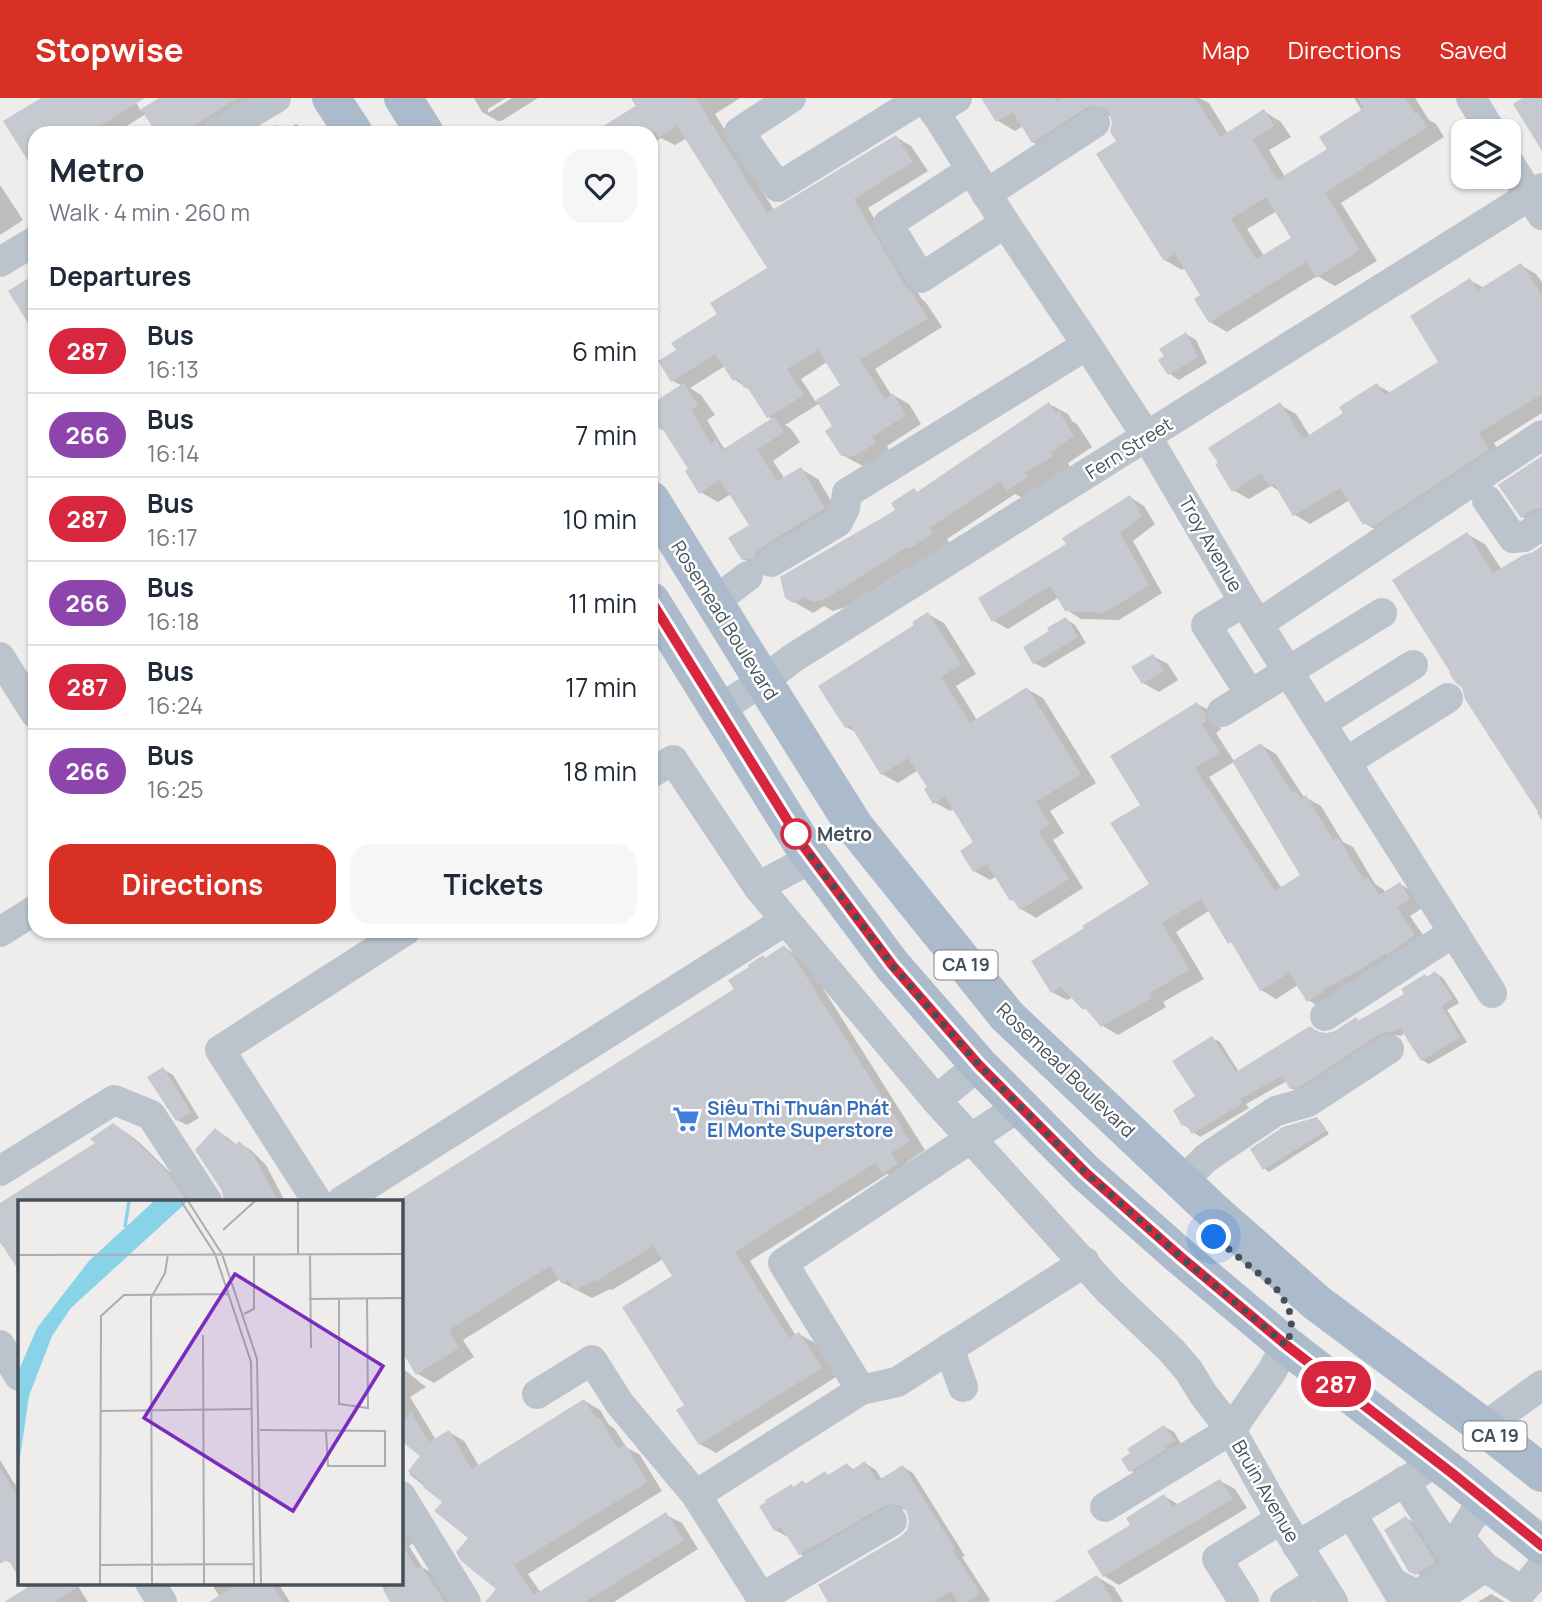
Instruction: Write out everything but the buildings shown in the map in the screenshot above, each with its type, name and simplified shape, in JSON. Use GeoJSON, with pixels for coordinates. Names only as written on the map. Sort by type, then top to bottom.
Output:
{"type":"FeatureCollection","features":[{"type":"Feature","properties":{"kind":"main road"},"geometry":{"type":"LineString","coordinates":[[331,98],[349,126]]}},
{"type":"Feature","properties":{"kind":"main road"},"geometry":{"type":"LineString","coordinates":[[404,98],[421,126]]}},
{"type":"Feature","properties":{"kind":"main road","name":"Rosemead Boulevard"},"geometry":{"type":"LineString","coordinates":[[658,511],[855,827],[1007,1016],[1182,1182],[1317,1303],[1542,1473]]}},
{"type":"Feature","properties":{"kind":"main road","name":"CA 19"},"geometry":{"type":"LineString","coordinates":[[658,612],[812,858],[892,965],[979,1065],[1086,1173],[1181,1257],[1286,1345],[1542,1545]]}},
{"type":"Feature","properties":{"kind":"main road"},"geometry":{"type":"LineString","coordinates":[[1050,1058],[1058,1080],[1075,1108],[1130,1167],[1274,1286],[1293,1320],[1292,1332],[1286,1345]]}},
{"type":"Feature","properties":{"kind":"main road"},"geometry":{"type":"LineString","coordinates":[[1286,1345],[1313,1334],[1330,1333],[1345,1340],[1431,1411],[1450,1423],[1468,1430],[1484,1427]]}},
{"type":"Feature","properties":{"kind":"street"},"geometry":{"type":"LineString","coordinates":[[229,126],[276,98]]}},
{"type":"Feature","properties":{"kind":"street"},"geometry":{"type":"LineString","coordinates":[[792,98],[739,132],[778,187],[935,102]]}},
{"type":"Feature","properties":{"kind":"street"},"geometry":{"type":"LineString","coordinates":[[1471,98],[1484,119]]}},
{"type":"Feature","properties":{"kind":"street","name":"Troy Avenue"},"geometry":{"type":"LineString","coordinates":[[935,102],[978,182],[1147,437],[1251,613],[1492,993]]}},
{"type":"Feature","properties":{"kind":"street"},"geometry":{"type":"LineString","coordinates":[[1005,223],[921,278],[888,224],[1095,123]]}},
{"type":"Feature","properties":{"kind":"street"},"geometry":{"type":"LineString","coordinates":[[1521,177],[1538,199]]}},
{"type":"Feature","properties":{"kind":"street","name":"Fern Street"},"geometry":{"type":"LineString","coordinates":[[718,710],[793,658],[1147,437],[1538,199]]}},
{"type":"Feature","properties":{"kind":"street"},"geometry":{"type":"LineString","coordinates":[[0,262],[28,245]]}},
{"type":"Feature","properties":{"kind":"street"},"geometry":{"type":"LineString","coordinates":[[714,603],[760,569],[838,522],[845,508],[846,493],[1087,345]]}},
{"type":"Feature","properties":{"kind":"street"},"geometry":{"type":"LineString","coordinates":[[1250,695],[1206,625],[1251,613],[1447,498],[1542,435]]}},
{"type":"Feature","properties":{"kind":"street"},"geometry":{"type":"LineString","coordinates":[[1487,500],[1513,538],[1524,537],[1542,525]]}},
{"type":"Feature","properties":{"kind":"street"},"geometry":{"type":"LineString","coordinates":[[1222,712],[1381,613]]}},
{"type":"Feature","properties":{"kind":"street"},"geometry":{"type":"LineString","coordinates":[[0,657],[28,702]]}},
{"type":"Feature","properties":{"kind":"street"},"geometry":{"type":"LineString","coordinates":[[1321,723],[1413,666]]}},
{"type":"Feature","properties":{"kind":"street"},"geometry":{"type":"LineString","coordinates":[[1346,762],[1448,698]]}},
{"type":"Feature","properties":{"kind":"street"},"geometry":{"type":"LineString","coordinates":[[662,766],[785,921],[936,1101],[1109,1291],[1171,1350],[1231,1430],[1105,1507]]}},
{"type":"Feature","properties":{"kind":"street"},"geometry":{"type":"LineString","coordinates":[[758,887],[812,858]]}},
{"type":"Feature","properties":{"kind":"street"},"geometry":{"type":"LineString","coordinates":[[0,932],[28,914]]}},
{"type":"Feature","properties":{"kind":"street"},"geometry":{"type":"LineString","coordinates":[[344,1200],[785,921]]}},
{"type":"Feature","properties":{"kind":"street"},"geometry":{"type":"LineString","coordinates":[[1325,1016],[1454,933]]}},
{"type":"Feature","properties":{"kind":"street"},"geometry":{"type":"LineString","coordinates":[[316,1200],[220,1050],[394,938]]}},
{"type":"Feature","properties":{"kind":"street"},"geometry":{"type":"LineString","coordinates":[[1182,1182],[1206,1158],[1276,1111],[1308,1102],[1389,1049]]}},
{"type":"Feature","properties":{"kind":"street"},"geometry":{"type":"LineString","coordinates":[[936,1101],[979,1065]]}},
{"type":"Feature","properties":{"kind":"street"},"geometry":{"type":"LineString","coordinates":[[0,1171],[114,1100],[151,1115],[206,1200]]}},
{"type":"Feature","properties":{"kind":"street"},"geometry":{"type":"LineString","coordinates":[[861,1390],[783,1263],[1020,1106]]}},
{"type":"Feature","properties":{"kind":"street"},"geometry":{"type":"LineString","coordinates":[[696,1496],[861,1390],[897,1382],[1085,1262]]}},
{"type":"Feature","properties":{"kind":"street"},"geometry":{"type":"LineString","coordinates":[[0,1345],[18,1374]]}},
{"type":"Feature","properties":{"kind":"street","name":"Bruin Avenue"},"geometry":{"type":"LineString","coordinates":[[1286,1345],[1272,1371],[1231,1430],[1280,1519],[1326,1591]]}},
{"type":"Feature","properties":{"kind":"street"},"geometry":{"type":"LineString","coordinates":[[949,1349],[963,1387]]}},
{"type":"Feature","properties":{"kind":"street"},"geometry":{"type":"LineString","coordinates":[[537,1394],[592,1360],[620,1404],[696,1496],[763,1600],[892,1521]]}},
{"type":"Feature","properties":{"kind":"street"},"geometry":{"type":"LineString","coordinates":[[1484,1427],[1542,1385]]}},
{"type":"Feature","properties":{"kind":"street"},"geometry":{"type":"LineString","coordinates":[[1297,1546],[1437,1462]]}},
{"type":"Feature","properties":{"kind":"street"},"geometry":{"type":"LineString","coordinates":[[1351,1513],[1399,1592],[1417,1595],[1455,1571],[1455,1559],[1404,1481]]}},
{"type":"Feature","properties":{"kind":"street"},"geometry":{"type":"LineString","coordinates":[[402,1498],[466,1602]]}},
{"type":"Feature","properties":{"kind":"street"},"geometry":{"type":"LineString","coordinates":[[1484,1499],[1459,1537],[1485,1567],[1519,1596],[1542,1567]]}},
{"type":"Feature","properties":{"kind":"street"},"geometry":{"type":"LineString","coordinates":[[1244,1602],[1217,1559],[1280,1519]]}},
{"type":"Feature","properties":{"kind":"street"},"geometry":{"type":"LineString","coordinates":[[1433,1602],[1485,1567]]}},
{"type":"Feature","properties":{"kind":"street"},"geometry":{"type":"LineString","coordinates":[[151,1584],[162,1602]]}},
{"type":"Feature","properties":{"kind":"street"},"geometry":{"type":"LineString","coordinates":[[1284,1602],[1326,1591]]}},
{"type":"Feature","properties":{"kind":"bus line","name":"287"},"geometry":{"type":"LineString","coordinates":[[658,612],[804,847],[892,965],[979,1065],[1086,1173],[1181,1257],[1286,1345],[1542,1546]]}},
{"type":"Feature","properties":{"kind":"place","name":"Metro"},"geometry":{"type":"Point","coordinates":[796,834]}},
{"type":"Feature","properties":{"kind":"place","name":"Siêu Thi Thuân Phát El Monte Superstore"},"geometry":{"type":"Point","coordinates":[686,1119]}},
{"type":"Feature","properties":{"kind":"route"},"geometry":{"type":"LineString","coordinates":[[796,834],[790,824],[804,847],[892,965],[979,1065],[1086,1173],[1286,1345],[1292,1332],[1293,1320],[1281,1295],[1274,1286],[1214,1237]]}}]}
